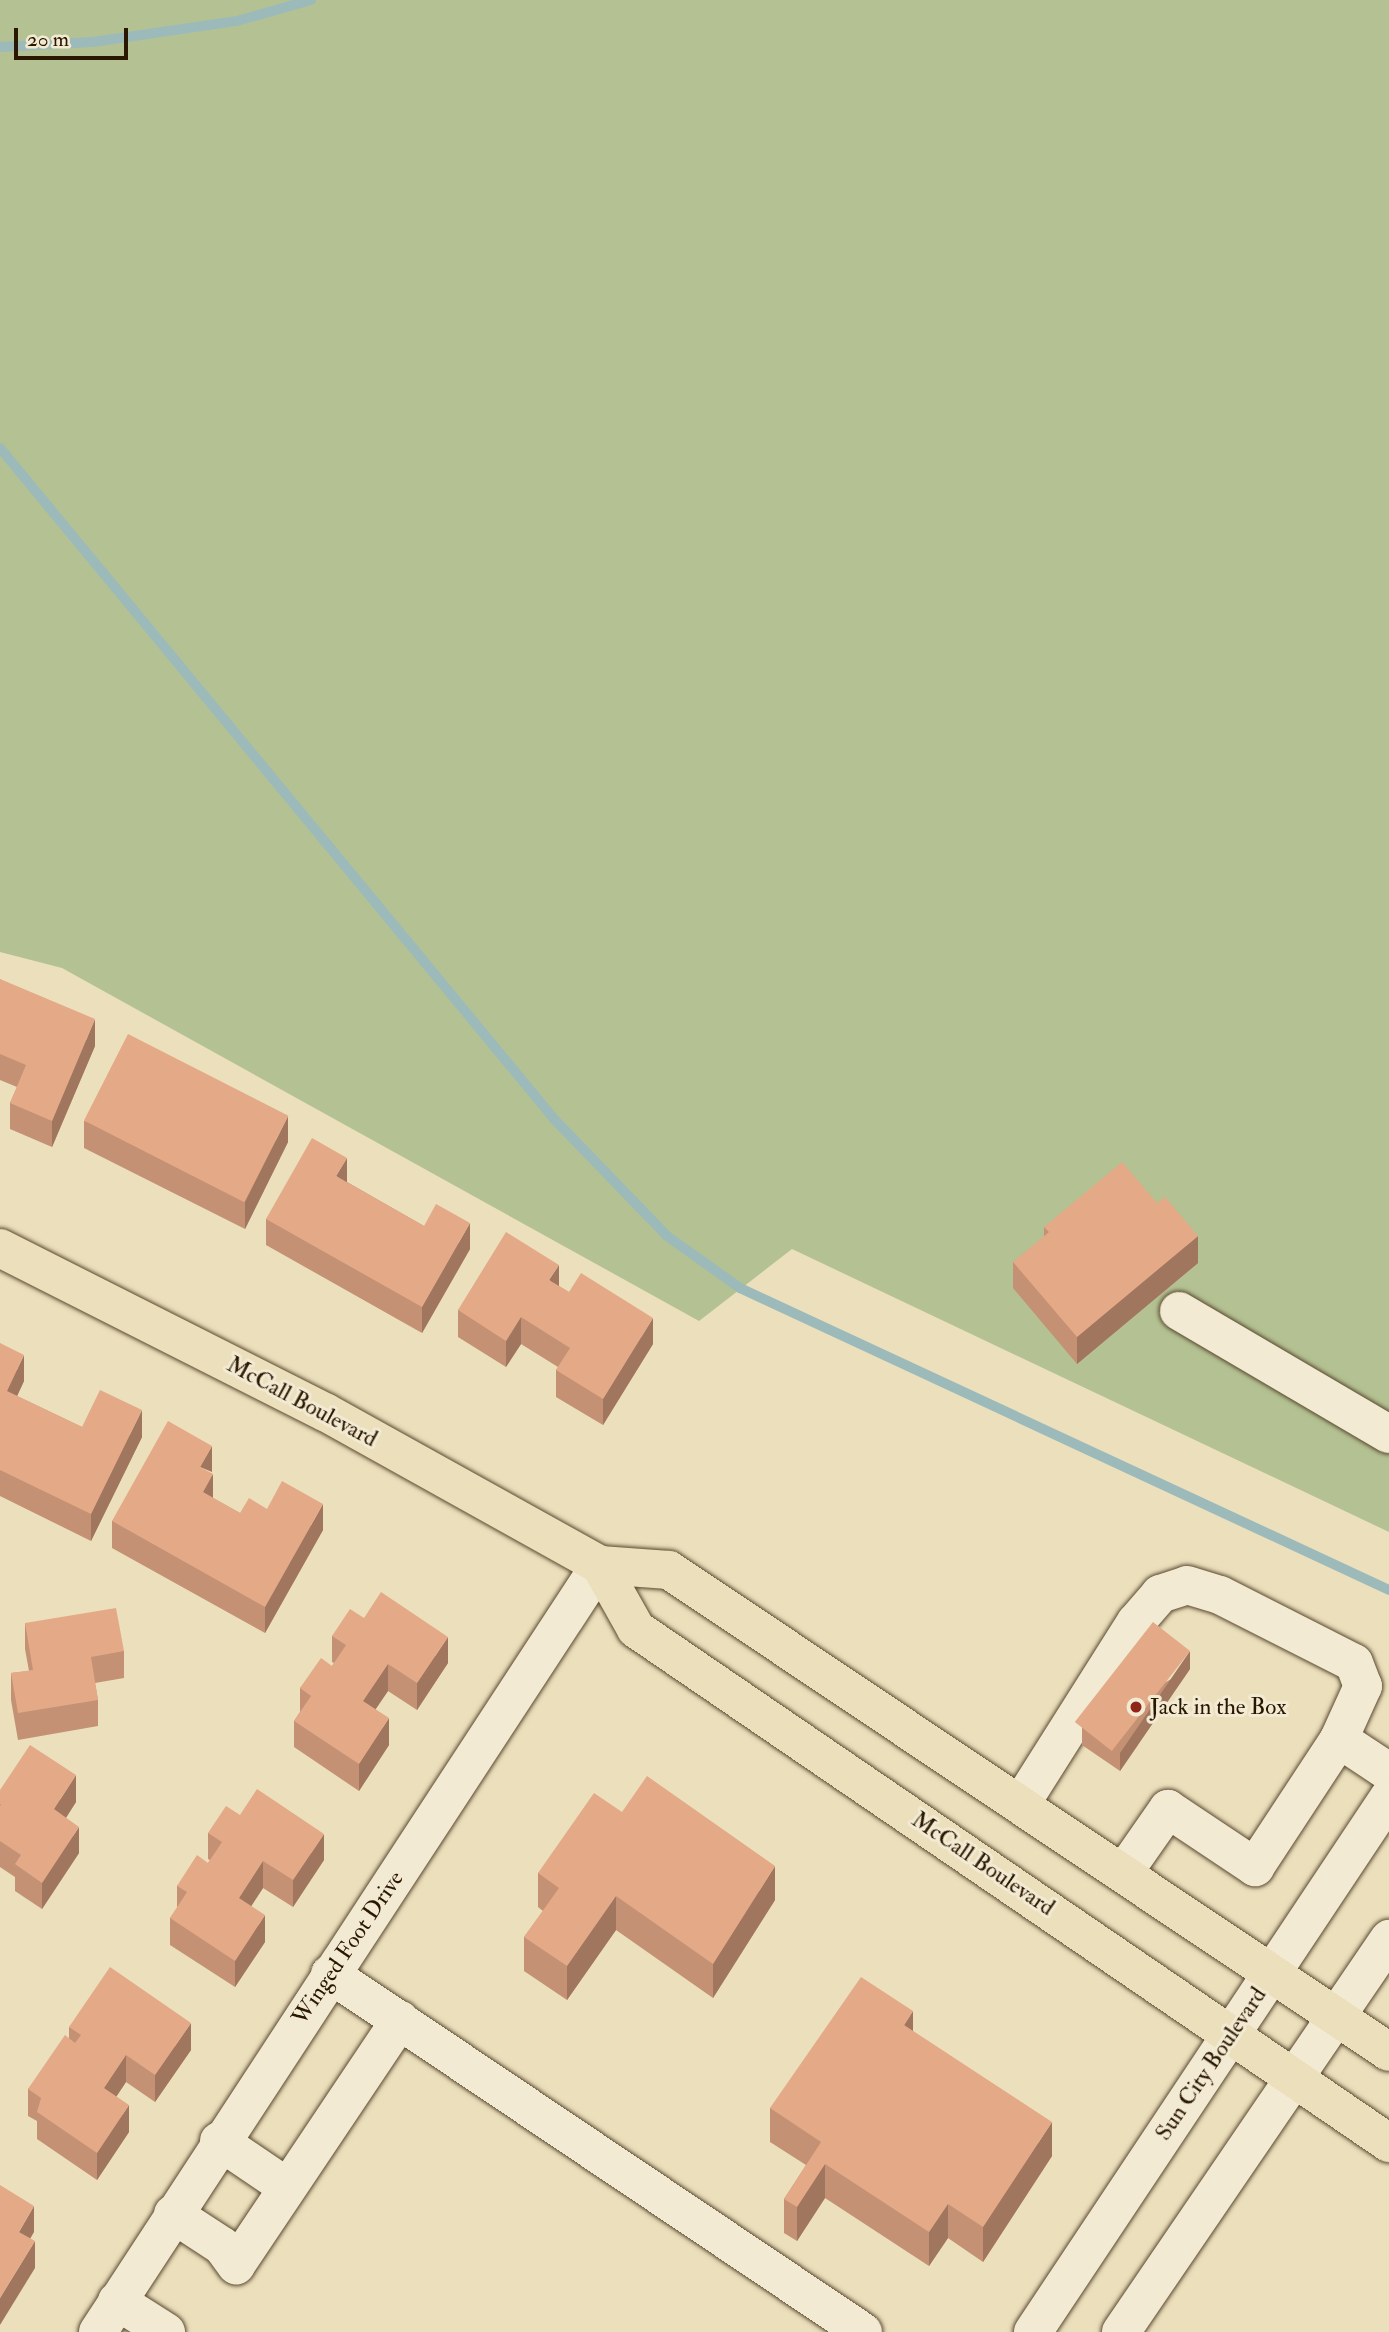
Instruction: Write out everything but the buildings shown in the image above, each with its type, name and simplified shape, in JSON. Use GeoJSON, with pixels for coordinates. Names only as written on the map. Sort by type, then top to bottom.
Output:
{"type":"FeatureCollection","features":[{"type":"Feature","properties":{"kind":"main road","name":"McCall Boulevard"},"geometry":{"type":"LineString","coordinates":[[0,1248],[325,1412],[600,1565],[669,1570],[1022,1802],[1389,2052]]}},
{"type":"Feature","properties":{"kind":"main road","name":"McCall Boulevard"},"geometry":{"type":"LineString","coordinates":[[600,1565],[636,1629],[1389,2143]]}},
{"type":"Feature","properties":{"kind":"street"},"geometry":{"type":"LineString","coordinates":[[1179,1311],[1389,1434]]}},
{"type":"Feature","properties":{"kind":"street","name":"Winged Foot Drive"},"geometry":{"type":"LineString","coordinates":[[108,2317],[219,2141],[600,1565]]}},
{"type":"Feature","properties":{"kind":"street"},"geometry":{"type":"LineString","coordinates":[[1022,1802],[1136,1622],[1160,1594],[1187,1585],[1220,1595],[1354,1663],[1363,1686],[1339,1739],[1255,1867],[1168,1809],[1124,1872]]}},
{"type":"Feature","properties":{"kind":"street"},"geometry":{"type":"LineString","coordinates":[[1339,1739],[1389,1772]]}},
{"type":"Feature","properties":{"kind":"street","name":"Sun City Boulevard"},"geometry":{"type":"LineString","coordinates":[[1033,2332],[1389,1797]]}},
{"type":"Feature","properties":{"kind":"street"},"geometry":{"type":"LineString","coordinates":[[1121,2332],[1298,2079],[1389,1939]]}},
{"type":"Feature","properties":{"kind":"street"},"geometry":{"type":"LineString","coordinates":[[330,1974],[863,2332]]}},
{"type":"Feature","properties":{"kind":"street"},"geometry":{"type":"LineString","coordinates":[[173,2214],[222,2246],[236,2265],[400,2020]]}},
{"type":"Feature","properties":{"kind":"street"},"geometry":{"type":"LineString","coordinates":[[219,2141],[287,2187]]}},
{"type":"Feature","properties":{"kind":"street"},"geometry":{"type":"LineString","coordinates":[[108,2317],[166,2332]]}},
{"type":"Feature","properties":{"kind":"green space"},"geometry":{"type":"Polygon","coordinates":[[[0,0],[1389,0],[1389,1532],[792,1249],[699,1321],[62,968],[0,952],[0,0]]]}},
{"type":"Feature","properties":{"kind":"waterway"},"geometry":{"type":"LineString","coordinates":[[0,47],[93,42],[237,21],[311,0]]}},
{"type":"Feature","properties":{"kind":"waterway"},"geometry":{"type":"LineString","coordinates":[[0,448],[555,1120],[667,1236],[740,1288],[1389,1590]]}},
{"type":"Feature","properties":{"kind":"place","name":"Jack in the Box"},"geometry":{"type":"Point","coordinates":[1136,1707]}}]}
